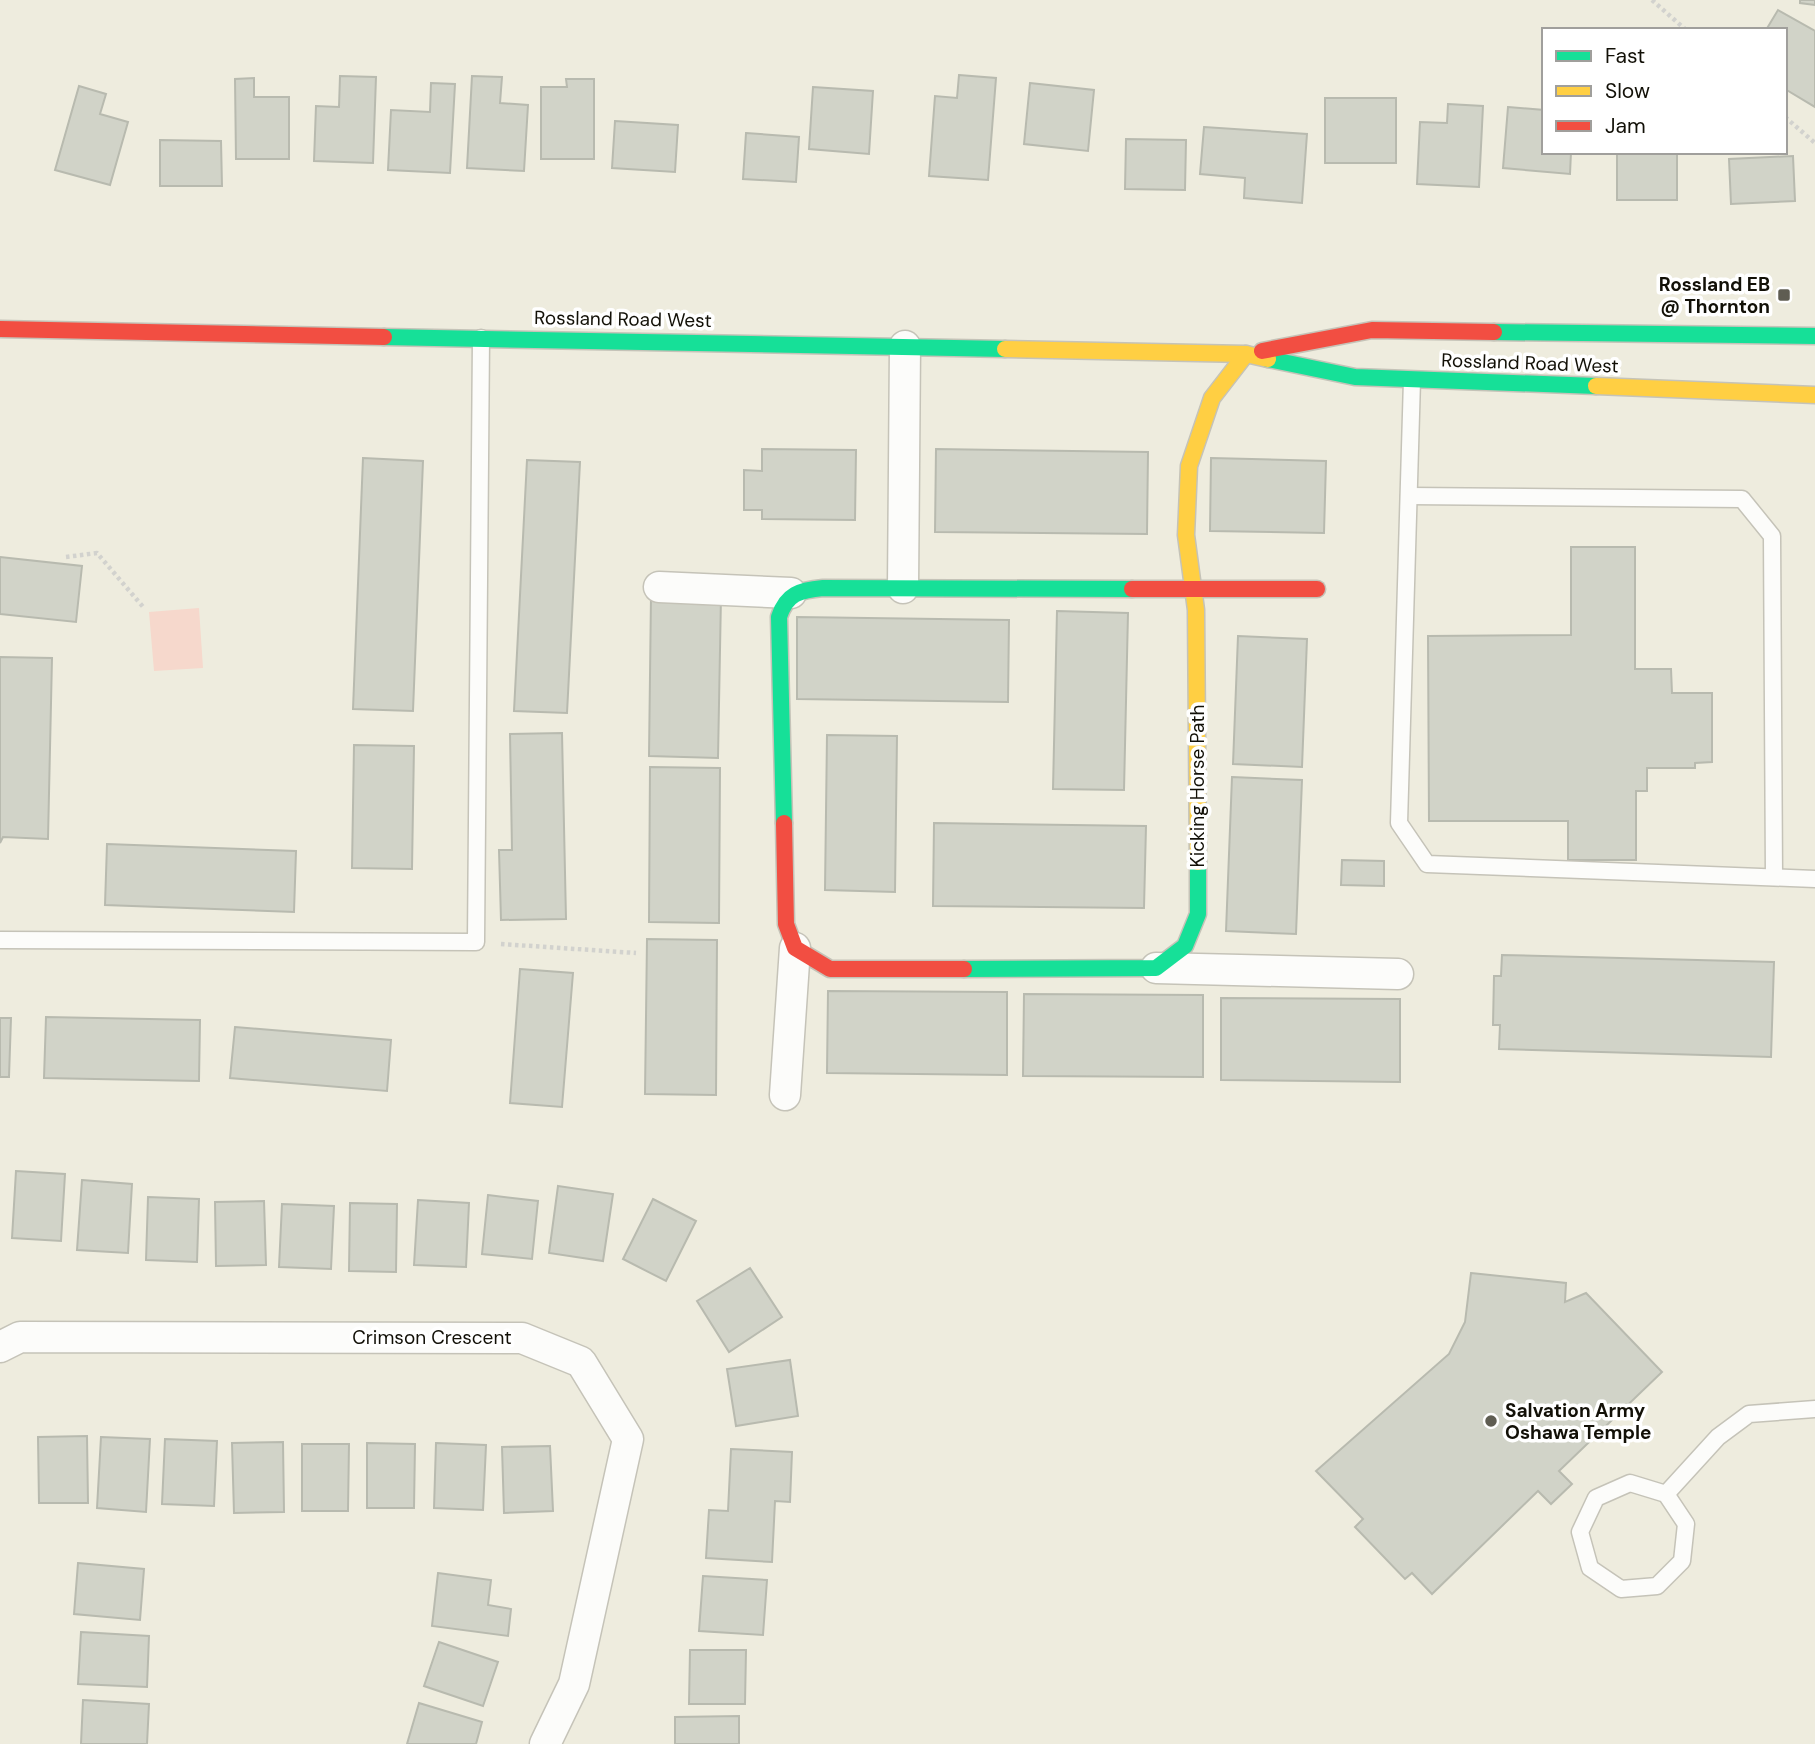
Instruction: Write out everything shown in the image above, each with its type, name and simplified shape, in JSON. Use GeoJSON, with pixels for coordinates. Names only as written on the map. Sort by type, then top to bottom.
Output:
{"type":"FeatureCollection","features":[{"type":"Feature","properties":{"kind":"main road","name":"Rossland Road West"},"geometry":{"type":"LineString","coordinates":[[0,329],[1246,354],[1355,377],[1815,395]]}},
{"type":"Feature","properties":{"kind":"main road","name":"Rossland Road West"},"geometry":{"type":"LineString","coordinates":[[1246,354],[1372,330],[1815,335]]}},
{"type":"Feature","properties":{"kind":"main road","name":"Kicking Horse Path"},"geometry":{"type":"LineString","coordinates":[[1156,968],[1185,946],[1198,914],[1196,610],[1186,535],[1189,466],[1194,443],[1212,398],[1246,354]]}},
{"type":"Feature","properties":{"kind":"main road"},"geometry":{"type":"LineString","coordinates":[[1156,968],[830,969],[795,948],[786,924],[779,617],[783,601],[791,593],[823,588],[1317,589]]}},
{"type":"Feature","properties":{"kind":"street"},"geometry":{"type":"LineString","coordinates":[[903,587],[905,346]]}},
{"type":"Feature","properties":{"kind":"street"},"geometry":{"type":"LineString","coordinates":[[659,587],[791,593]]}},
{"type":"Feature","properties":{"kind":"street"},"geometry":{"type":"LineString","coordinates":[[785,1096],[795,948]]}},
{"type":"Feature","properties":{"kind":"street"},"geometry":{"type":"LineString","coordinates":[[1156,968],[1398,974]]}},
{"type":"Feature","properties":{"kind":"street","name":"Crimson Crescent"},"geometry":{"type":"LineString","coordinates":[[0,1347],[20,1337],[522,1338],[581,1362],[628,1439],[574,1684],[545,1744]]}},
{"type":"Feature","properties":{"kind":"lane"},"geometry":{"type":"LineString","coordinates":[[0,940],[476,942],[481,337]]}},
{"type":"Feature","properties":{"kind":"lane"},"geometry":{"type":"LineString","coordinates":[[1412,380],[1399,823],[1427,864],[1815,879]]}},
{"type":"Feature","properties":{"kind":"lane"},"geometry":{"type":"LineString","coordinates":[[1409,496],[1742,499],[1772,536],[1774,877]]}},
{"type":"Feature","properties":{"kind":"lane"},"geometry":{"type":"LineString","coordinates":[[1666,1494],[1718,1437],[1749,1413],[1815,1409]]}},
{"type":"Feature","properties":{"kind":"lane"},"geometry":{"type":"LineString","coordinates":[[1630,1483],[1666,1494],[1686,1524],[1685,1536],[1682,1560],[1657,1586],[1620,1589],[1590,1568],[1580,1532],[1596,1498],[1630,1483]]}},
{"type":"Feature","properties":{"kind":"path"},"geometry":{"type":"LineString","coordinates":[[1652,0],[1684,28]]}},
{"type":"Feature","properties":{"kind":"path"},"geometry":{"type":"LineString","coordinates":[[1787,119],[1815,143]]}},
{"type":"Feature","properties":{"kind":"path"},"geometry":{"type":"LineString","coordinates":[[66,558],[97,553],[144,608]]}},
{"type":"Feature","properties":{"kind":"path"},"geometry":{"type":"LineString","coordinates":[[476,942],[636,953]]}},
{"type":"Feature","properties":{"kind":"shaded area"},"geometry":{"type":"Polygon","coordinates":[[[199,608],[203,668],[154,671],[149,612],[199,608]]]}},
{"type":"Feature","properties":{"kind":"building"},"geometry":{"type":"Polygon","coordinates":[[[1800,0],[1815,0],[1815,5],[1800,3],[1800,0]]]}},
{"type":"Feature","properties":{"kind":"building"},"geometry":{"type":"Polygon","coordinates":[[[1778,10],[1815,31],[1815,107],[1787,90],[1787,28],[1767,28],[1778,10]]]}},
{"type":"Feature","properties":{"kind":"building"},"geometry":{"type":"Polygon","coordinates":[[[959,75],[996,78],[988,180],[929,176],[935,96],[957,98],[959,75]]]}},
{"type":"Feature","properties":{"kind":"building"},"geometry":{"type":"Polygon","coordinates":[[[340,76],[376,77],[373,163],[314,161],[316,106],[339,107],[340,76]]]}},
{"type":"Feature","properties":{"kind":"building"},"geometry":{"type":"Polygon","coordinates":[[[472,76],[502,77],[500,103],[528,105],[524,171],[467,168],[472,76]]]}},
{"type":"Feature","properties":{"kind":"building"},"geometry":{"type":"Polygon","coordinates":[[[254,78],[254,97],[289,97],[289,159],[236,159],[235,79],[254,78]]]}},
{"type":"Feature","properties":{"kind":"building"},"geometry":{"type":"Polygon","coordinates":[[[566,79],[594,79],[594,159],[541,159],[541,87],[567,87],[566,79]]]}},
{"type":"Feature","properties":{"kind":"building"},"geometry":{"type":"Polygon","coordinates":[[[431,83],[455,84],[450,173],[388,170],[391,110],[430,112],[431,83]]]}},
{"type":"Feature","properties":{"kind":"building"},"geometry":{"type":"Polygon","coordinates":[[[1030,83],[1094,90],[1088,151],[1024,144],[1030,83]]]}},
{"type":"Feature","properties":{"kind":"building"},"geometry":{"type":"Polygon","coordinates":[[[79,86],[106,94],[100,114],[128,122],[110,185],[55,170],[79,86]]]}},
{"type":"Feature","properties":{"kind":"building"},"geometry":{"type":"Polygon","coordinates":[[[813,87],[873,91],[869,154],[809,149],[813,87]]]}},
{"type":"Feature","properties":{"kind":"building"},"geometry":{"type":"Polygon","coordinates":[[[1325,98],[1396,98],[1396,163],[1325,163],[1325,98]]]}},
{"type":"Feature","properties":{"kind":"building"},"geometry":{"type":"Polygon","coordinates":[[[1448,104],[1483,106],[1479,187],[1417,184],[1420,122],[1447,123],[1448,104]]]}},
{"type":"Feature","properties":{"kind":"building"},"geometry":{"type":"Polygon","coordinates":[[[1508,107],[1542,110],[1542,154],[1571,154],[1570,174],[1503,168],[1508,107]]]}},
{"type":"Feature","properties":{"kind":"building"},"geometry":{"type":"Polygon","coordinates":[[[615,121],[678,125],[675,172],[612,168],[615,121]]]}},
{"type":"Feature","properties":{"kind":"building"},"geometry":{"type":"Polygon","coordinates":[[[1204,127],[1307,134],[1302,203],[1244,198],[1245,178],[1200,174],[1204,127]]]}},
{"type":"Feature","properties":{"kind":"building"},"geometry":{"type":"Polygon","coordinates":[[[746,133],[799,137],[796,182],[743,179],[746,133]]]}},
{"type":"Feature","properties":{"kind":"building"},"geometry":{"type":"Polygon","coordinates":[[[1126,139],[1186,140],[1185,190],[1125,189],[1126,139]]]}},
{"type":"Feature","properties":{"kind":"building"},"geometry":{"type":"Polygon","coordinates":[[[160,140],[221,141],[222,186],[160,186],[160,140]]]}},
{"type":"Feature","properties":{"kind":"building"},"geometry":{"type":"Polygon","coordinates":[[[1617,154],[1677,154],[1677,200],[1617,200],[1617,154]]]}},
{"type":"Feature","properties":{"kind":"building"},"geometry":{"type":"Polygon","coordinates":[[[1793,156],[1795,201],[1731,204],[1729,159],[1793,156]]]}},
{"type":"Feature","properties":{"kind":"building"},"geometry":{"type":"Polygon","coordinates":[[[762,449],[856,450],[855,520],[762,519],[762,510],[744,510],[744,470],[762,471],[762,449]]]}},
{"type":"Feature","properties":{"kind":"building"},"geometry":{"type":"Polygon","coordinates":[[[936,449],[1148,452],[1147,534],[935,532],[936,449]]]}},
{"type":"Feature","properties":{"kind":"building"},"geometry":{"type":"Polygon","coordinates":[[[363,458],[423,461],[413,711],[353,709],[363,458]]]}},
{"type":"Feature","properties":{"kind":"building"},"geometry":{"type":"Polygon","coordinates":[[[1211,458],[1326,461],[1324,533],[1210,531],[1211,458]]]}},
{"type":"Feature","properties":{"kind":"building"},"geometry":{"type":"Polygon","coordinates":[[[527,460],[580,462],[567,713],[514,711],[527,460]]]}},
{"type":"Feature","properties":{"kind":"building"},"geometry":{"type":"Polygon","coordinates":[[[1571,547],[1635,547],[1635,669],[1671,669],[1672,693],[1712,693],[1712,762],[1695,763],[1695,768],[1647,768],[1647,791],[1636,791],[1636,860],[1568,860],[1568,821],[1429,821],[1428,636],[1571,635],[1571,547]]]}},
{"type":"Feature","properties":{"kind":"building"},"geometry":{"type":"Polygon","coordinates":[[[0,557],[82,566],[76,622],[0,614],[0,557]]]}},
{"type":"Feature","properties":{"kind":"building"},"geometry":{"type":"Polygon","coordinates":[[[651,595],[721,596],[718,758],[649,756],[651,595]]]}},
{"type":"Feature","properties":{"kind":"building"},"geometry":{"type":"Polygon","coordinates":[[[1057,611],[1128,613],[1124,790],[1053,789],[1057,611]]]}},
{"type":"Feature","properties":{"kind":"building"},"geometry":{"type":"Polygon","coordinates":[[[797,617],[1009,620],[1008,702],[797,699],[797,617]]]}},
{"type":"Feature","properties":{"kind":"building"},"geometry":{"type":"Polygon","coordinates":[[[1238,636],[1307,639],[1302,767],[1233,764],[1238,636]]]}},
{"type":"Feature","properties":{"kind":"building"},"geometry":{"type":"Polygon","coordinates":[[[0,657],[52,658],[48,839],[3,837],[0,843],[0,657]]]}},
{"type":"Feature","properties":{"kind":"building"},"geometry":{"type":"Polygon","coordinates":[[[562,733],[566,919],[501,920],[499,850],[512,850],[510,734],[562,733]]]}},
{"type":"Feature","properties":{"kind":"building"},"geometry":{"type":"Polygon","coordinates":[[[827,735],[897,736],[895,892],[825,890],[827,735]]]}},
{"type":"Feature","properties":{"kind":"building"},"geometry":{"type":"Polygon","coordinates":[[[354,745],[414,746],[412,869],[352,868],[354,745]]]}},
{"type":"Feature","properties":{"kind":"building"},"geometry":{"type":"Polygon","coordinates":[[[650,767],[720,768],[719,923],[649,922],[650,767]]]}},
{"type":"Feature","properties":{"kind":"building"},"geometry":{"type":"Polygon","coordinates":[[[1232,777],[1302,780],[1296,934],[1226,931],[1232,777]]]}},
{"type":"Feature","properties":{"kind":"building"},"geometry":{"type":"Polygon","coordinates":[[[934,823],[1146,826],[1144,908],[933,906],[934,823]]]}},
{"type":"Feature","properties":{"kind":"building"},"geometry":{"type":"Polygon","coordinates":[[[107,844],[296,851],[294,912],[105,905],[107,844]]]}},
{"type":"Feature","properties":{"kind":"building"},"geometry":{"type":"Polygon","coordinates":[[[1342,860],[1384,861],[1384,886],[1341,885],[1342,860]]]}},
{"type":"Feature","properties":{"kind":"building"},"geometry":{"type":"Polygon","coordinates":[[[647,939],[717,940],[716,1095],[645,1094],[647,939]]]}},
{"type":"Feature","properties":{"kind":"building"},"geometry":{"type":"Polygon","coordinates":[[[1502,955],[1774,962],[1771,1057],[1499,1049],[1500,1025],[1493,1025],[1494,976],[1501,976],[1502,955]]]}},
{"type":"Feature","properties":{"kind":"building"},"geometry":{"type":"Polygon","coordinates":[[[520,969],[573,973],[562,1107],[510,1103],[520,969]]]}},
{"type":"Feature","properties":{"kind":"building"},"geometry":{"type":"Polygon","coordinates":[[[828,991],[1007,992],[1007,1075],[827,1073],[828,991]]]}},
{"type":"Feature","properties":{"kind":"building"},"geometry":{"type":"Polygon","coordinates":[[[1024,994],[1203,995],[1203,1077],[1023,1076],[1024,994]]]}},
{"type":"Feature","properties":{"kind":"building"},"geometry":{"type":"Polygon","coordinates":[[[1221,998],[1400,999],[1400,1082],[1221,1080],[1221,998]]]}},
{"type":"Feature","properties":{"kind":"building"},"geometry":{"type":"Polygon","coordinates":[[[46,1017],[200,1020],[199,1081],[44,1078],[46,1017]]]}},
{"type":"Feature","properties":{"kind":"building"},"geometry":{"type":"Polygon","coordinates":[[[0,1018],[11,1018],[9,1077],[0,1077],[0,1018]]]}},
{"type":"Feature","properties":{"kind":"building"},"geometry":{"type":"Polygon","coordinates":[[[235,1027],[391,1040],[387,1091],[230,1078],[235,1027]]]}},
{"type":"Feature","properties":{"kind":"building"},"geometry":{"type":"Polygon","coordinates":[[[16,1171],[65,1174],[61,1241],[12,1238],[16,1171]]]}},
{"type":"Feature","properties":{"kind":"building"},"geometry":{"type":"Polygon","coordinates":[[[82,1180],[132,1184],[128,1253],[77,1250],[82,1180]]]}},
{"type":"Feature","properties":{"kind":"building"},"geometry":{"type":"Polygon","coordinates":[[[558,1186],[613,1194],[603,1261],[549,1253],[558,1186]]]}},
{"type":"Feature","properties":{"kind":"building"},"geometry":{"type":"Polygon","coordinates":[[[488,1195],[538,1201],[532,1259],[482,1254],[488,1195]]]}},
{"type":"Feature","properties":{"kind":"building"},"geometry":{"type":"Polygon","coordinates":[[[148,1197],[199,1199],[197,1262],[146,1260],[148,1197]]]}},
{"type":"Feature","properties":{"kind":"building"},"geometry":{"type":"Polygon","coordinates":[[[653,1199],[696,1221],[666,1281],[623,1259],[653,1199]]]}},
{"type":"Feature","properties":{"kind":"building"},"geometry":{"type":"Polygon","coordinates":[[[418,1200],[469,1203],[466,1267],[414,1265],[418,1200]]]}},
{"type":"Feature","properties":{"kind":"building"},"geometry":{"type":"Polygon","coordinates":[[[264,1201],[266,1265],[216,1266],[215,1202],[264,1201]]]}},
{"type":"Feature","properties":{"kind":"building"},"geometry":{"type":"Polygon","coordinates":[[[350,1203],[397,1204],[396,1272],[349,1271],[350,1203]]]}},
{"type":"Feature","properties":{"kind":"building"},"geometry":{"type":"Polygon","coordinates":[[[282,1204],[334,1206],[331,1269],[279,1267],[282,1204]]]}},
{"type":"Feature","properties":{"kind":"building"},"geometry":{"type":"Polygon","coordinates":[[[750,1268],[782,1317],[729,1352],[697,1301],[750,1268]]]}},
{"type":"Feature","properties":{"kind":"building","name":"Salvation Army Oshawa Temple"},"geometry":{"type":"Polygon","coordinates":[[[1471,1273],[1566,1283],[1565,1302],[1586,1293],[1662,1372],[1559,1471],[1572,1484],[1551,1504],[1538,1491],[1432,1594],[1412,1573],[1405,1579],[1355,1527],[1363,1519],[1316,1471],[1449,1354],[1465,1322],[1471,1273]]]}},
{"type":"Feature","properties":{"kind":"building"},"geometry":{"type":"Polygon","coordinates":[[[790,1360],[798,1416],[736,1426],[727,1369],[790,1360]]]}},
{"type":"Feature","properties":{"kind":"building"},"geometry":{"type":"Polygon","coordinates":[[[87,1436],[88,1503],[39,1503],[38,1437],[87,1436]]]}},
{"type":"Feature","properties":{"kind":"building"},"geometry":{"type":"Polygon","coordinates":[[[101,1437],[150,1439],[146,1512],[97,1508],[101,1437]]]}},
{"type":"Feature","properties":{"kind":"building"},"geometry":{"type":"Polygon","coordinates":[[[165,1439],[217,1441],[214,1506],[162,1504],[165,1439]]]}},
{"type":"Feature","properties":{"kind":"building"},"geometry":{"type":"Polygon","coordinates":[[[283,1442],[284,1512],[234,1513],[232,1443],[283,1442]]]}},
{"type":"Feature","properties":{"kind":"building"},"geometry":{"type":"Polygon","coordinates":[[[367,1443],[415,1444],[414,1508],[367,1508],[367,1443]]]}},
{"type":"Feature","properties":{"kind":"building"},"geometry":{"type":"Polygon","coordinates":[[[436,1443],[486,1445],[483,1510],[434,1508],[436,1443]]]}},
{"type":"Feature","properties":{"kind":"building"},"geometry":{"type":"Polygon","coordinates":[[[302,1444],[349,1444],[348,1511],[302,1511],[302,1444]]]}},
{"type":"Feature","properties":{"kind":"building"},"geometry":{"type":"Polygon","coordinates":[[[550,1446],[553,1511],[504,1513],[502,1447],[550,1446]]]}},
{"type":"Feature","properties":{"kind":"building"},"geometry":{"type":"Polygon","coordinates":[[[731,1449],[792,1452],[790,1502],[775,1501],[772,1562],[706,1558],[709,1510],[728,1511],[731,1449]]]}},
{"type":"Feature","properties":{"kind":"building"},"geometry":{"type":"Polygon","coordinates":[[[78,1563],[144,1569],[140,1620],[74,1614],[78,1563]]]}},
{"type":"Feature","properties":{"kind":"building"},"geometry":{"type":"Polygon","coordinates":[[[438,1573],[491,1580],[488,1605],[511,1609],[508,1636],[432,1626],[438,1573]]]}},
{"type":"Feature","properties":{"kind":"building"},"geometry":{"type":"Polygon","coordinates":[[[703,1576],[767,1580],[763,1635],[699,1631],[703,1576]]]}},
{"type":"Feature","properties":{"kind":"building"},"geometry":{"type":"Polygon","coordinates":[[[81,1632],[149,1636],[147,1687],[78,1684],[81,1632]]]}},
{"type":"Feature","properties":{"kind":"building"},"geometry":{"type":"Polygon","coordinates":[[[439,1642],[498,1662],[483,1706],[424,1686],[439,1642]]]}},
{"type":"Feature","properties":{"kind":"building"},"geometry":{"type":"Polygon","coordinates":[[[690,1650],[746,1650],[745,1704],[689,1704],[690,1650]]]}},
{"type":"Feature","properties":{"kind":"building"},"geometry":{"type":"Polygon","coordinates":[[[83,1700],[149,1704],[147,1744],[81,1744],[83,1700]]]}},
{"type":"Feature","properties":{"kind":"building"},"geometry":{"type":"Polygon","coordinates":[[[419,1703],[482,1722],[476,1744],[407,1744],[419,1703]]]}},
{"type":"Feature","properties":{"kind":"building"},"geometry":{"type":"Polygon","coordinates":[[[739,1716],[739,1744],[675,1744],[675,1717],[739,1716]]]}},
{"type":"Feature","properties":{"kind":"traffic: fast"},"geometry":{"type":"LineString","coordinates":[[1494,332],[1815,336]]}},
{"type":"Feature","properties":{"kind":"traffic: fast"},"geometry":{"type":"LineString","coordinates":[[384,337],[1005,349]]}},
{"type":"Feature","properties":{"kind":"traffic: fast"},"geometry":{"type":"LineString","coordinates":[[1268,359],[1355,377],[1596,386]]}},
{"type":"Feature","properties":{"kind":"traffic: fast"},"geometry":{"type":"LineString","coordinates":[[784,823],[779,617],[790,598],[807,590],[823,588],[1132,589]]}},
{"type":"Feature","properties":{"kind":"traffic: fast"},"geometry":{"type":"LineString","coordinates":[[964,969],[1156,968],[1185,946],[1198,914],[1198,862]]}},
{"type":"Feature","properties":{"kind":"traffic: slow"},"geometry":{"type":"LineString","coordinates":[[1005,349],[1246,354],[1268,359]]}},
{"type":"Feature","properties":{"kind":"traffic: slow"},"geometry":{"type":"LineString","coordinates":[[1198,862],[1196,610],[1186,535],[1189,466],[1212,398],[1246,354]]}},
{"type":"Feature","properties":{"kind":"traffic: slow"},"geometry":{"type":"LineString","coordinates":[[1596,386],[1815,395]]}},
{"type":"Feature","properties":{"kind":"traffic: jam"},"geometry":{"type":"LineString","coordinates":[[0,329],[384,337]]}},
{"type":"Feature","properties":{"kind":"traffic: jam"},"geometry":{"type":"LineString","coordinates":[[1262,351],[1372,330],[1494,332]]}},
{"type":"Feature","properties":{"kind":"traffic: jam"},"geometry":{"type":"LineString","coordinates":[[1132,589],[1317,589]]}},
{"type":"Feature","properties":{"kind":"traffic: jam"},"geometry":{"type":"LineString","coordinates":[[784,823],[786,924],[795,948],[830,969],[964,969]]}},
{"type":"Feature","properties":{"kind":"place","name":"Rossland EB @ Thornton"},"geometry":{"type":"Point","coordinates":[1784,295]}},
{"type":"Feature","properties":{"kind":"place","name":"Salvation Army Oshawa Temple"},"geometry":{"type":"Point","coordinates":[1491,1421]}}]}
